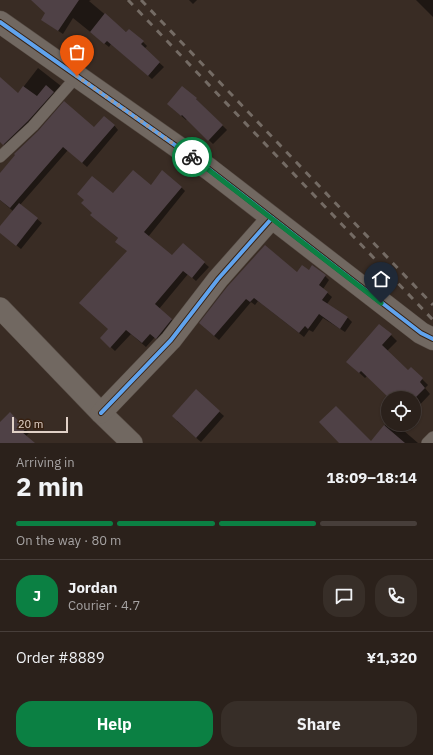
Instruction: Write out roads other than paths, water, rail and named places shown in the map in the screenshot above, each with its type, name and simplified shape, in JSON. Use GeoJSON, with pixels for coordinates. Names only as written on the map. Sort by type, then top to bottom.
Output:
{"type":"FeatureCollection","features":[{"type":"Feature","properties":{"kind":"street"},"geometry":{"type":"LineString","coordinates":[[0,22],[209,169],[421,333],[433,339]]}},
{"type":"Feature","properties":{"kind":"street"},"geometry":{"type":"LineString","coordinates":[[101,413],[171,340],[218,279],[272,218]]}},
{"type":"Feature","properties":{"kind":"street"},"geometry":{"type":"LineString","coordinates":[[0,308],[132,443]]}},
{"type":"Feature","properties":{"kind":"lane"},"geometry":{"type":"LineString","coordinates":[[0,157],[33,126],[77,76]]}},
{"type":"Feature","properties":{"kind":"lane"},"geometry":{"type":"LineString","coordinates":[[427,443],[433,437]]}},
{"type":"Feature","properties":{"kind":"railway"},"geometry":{"type":"LineString","coordinates":[[128,0],[433,320]]}},
{"type":"Feature","properties":{"kind":"railway"},"geometry":{"type":"LineString","coordinates":[[141,0],[433,305]]}}]}
